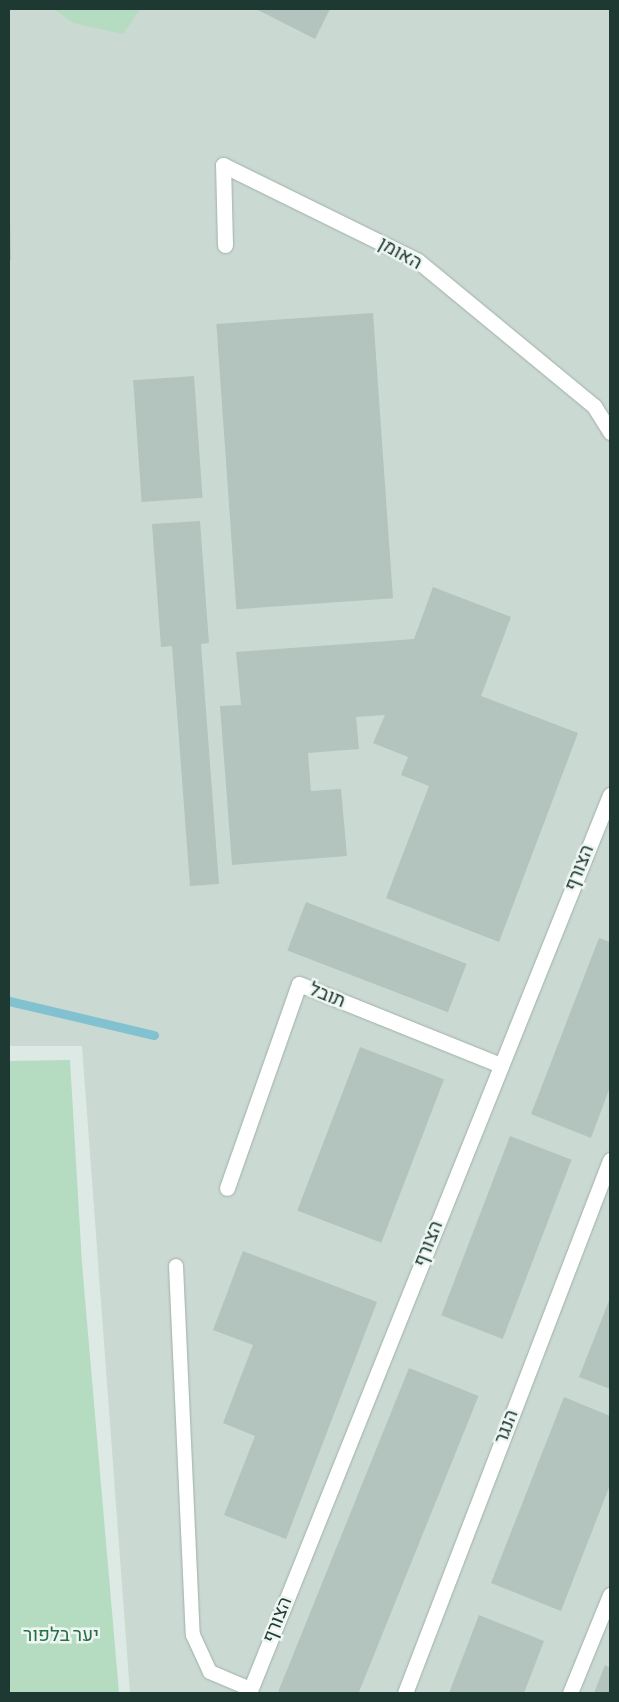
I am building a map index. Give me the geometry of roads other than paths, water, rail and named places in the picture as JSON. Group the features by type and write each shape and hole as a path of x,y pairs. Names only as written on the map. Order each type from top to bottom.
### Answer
{"street":[{"name":"האומן","path":"225,244 223,165 418,260 594,406 610,432"},
{"name":"הצורף","path":"250,1691 610,795"},
{"name":"תובל","path":"227,1188 299,984 500,1065"},
{"name":"הנגר","path":"404,1693 610,1160"},
{"path":"570,1693 610,1595"}],"lane":[{"path":"176,1266 192,1635 210,1672 250,1691"}],"waterway":[{"path":"9,1001 154,1035"}],"park label":[{"name":"יער בלפור","path":"61,1636"}]}
